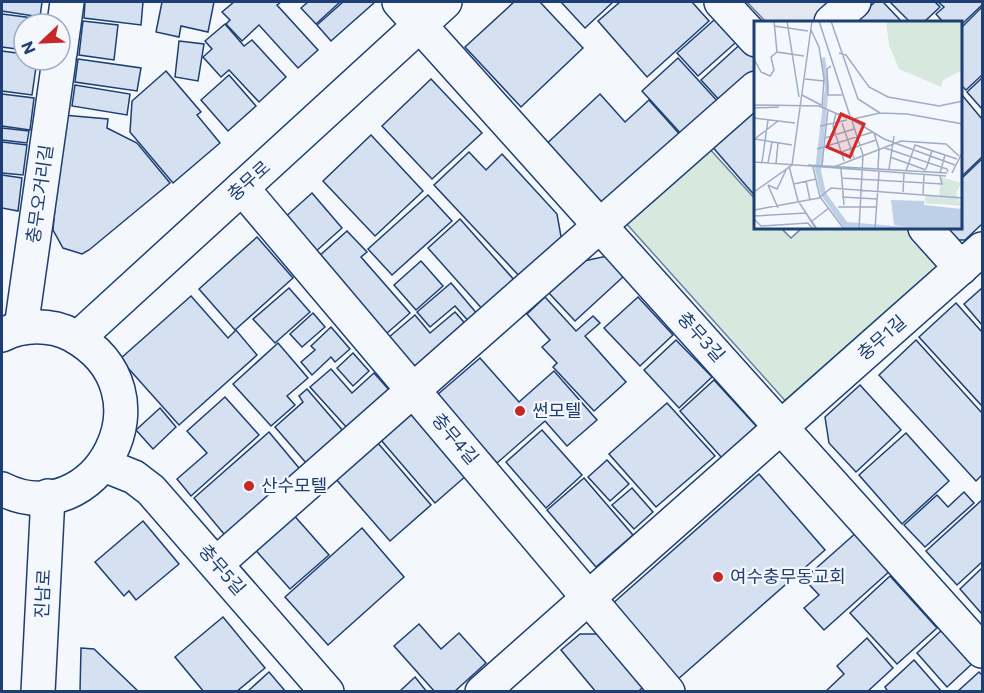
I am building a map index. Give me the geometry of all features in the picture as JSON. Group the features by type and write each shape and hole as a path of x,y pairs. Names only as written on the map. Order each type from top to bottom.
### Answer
{"street":[{"name":"충무로","path":"78,338 242,188 410,13 446,2"},
{"path":"722,2 754,38"},
{"path":"832,21 854,2"},
{"name":"충무3길","path":"410,13 982,651"},
{"name":"충무오거리길","path":"8,328 57,72"},
{"path":"216,564 754,90"},
{"name":"충무4길","path":"242,188 668,692"},
{"path":"929,230 972,259"},
{"name":"충무1길","path":"589,597 972,259"},
{"path":"2,489 26,496 48,496 69,491 88,480 104,465 115,445 121,423 121,400 114,378 103,358 86,342 66,332 44,327 8,328"},
{"name":"충무5길","path":"104,465 134,477 151,490 327,692"},
{"name":"진남로","path":"38,692 48,496"},
{"path":"482,692 589,597"}],"shaded area":[{"path":"747,2 839,2 817,21 765,21"},
{"path":"708,147 754,198 754,230 783,230 791,238 800,230 914,230 945,265 789,405 625,222"}],"building":[{"path":"2,2 42,2 41,12 2,11"},
{"path":"85,2 143,2 141,25 84,18"},
{"path":"162,2 214,2 208,32 181,26 179,37 156,32"},
{"path":"234,2 281,2 277,5 318,50 298,68 259,25 242,41 226,24 230,20 222,12"},
{"path":"308,2 340,2 316,24 301,8"},
{"path":"343,2 375,2 331,41 317,25"},
{"path":"514,2 540,2 583,48 521,107 465,47"},
{"path":"561,2 613,2 585,28"},
{"path":"620,2 692,2 709,21 647,77 598,21"},
{"path":"875,2 883,2 901,21 858,21 856,19"},
{"path":"890,2 935,2 940,7 925,21 909,21"},
{"path":"938,2 982,2 982,5 963,23 963,21 942,21 936,14 944,7"},
{"path":"982,7 982,75 966,90 963,87 963,26"},
{"path":"722,13 743,36 698,76 677,53"},
{"path":"2,14 12,15 12,48 2,47"},
{"path":"83,21 118,25 114,60 79,55"},
{"path":"225,24 244,46 252,40 286,77 259,102 229,70 221,77 203,57 212,49 205,41"},
{"path":"746,39 754,48 754,74 722,103 701,80"},
{"path":"179,41 204,44 198,81 175,77"},
{"path":"2,51 12,52 12,72 35,72 32,95 2,91"},
{"path":"678,58 720,104 684,137 642,91"},
{"path":"78,59 141,68 137,91 75,82"},
{"path":"166,71 201,112 197,115 220,143 173,183 130,132 132,101"},
{"path":"229,75 256,106 228,131 201,100"},
{"path":"982,78 982,109 967,92"},
{"path":"431,79 482,133 432,179 382,126"},
{"path":"75,85 130,94 127,115 72,106"},
{"path":"2,94 34,98 30,130 2,126"},
{"path":"600,94 625,122 649,100 683,138 614,200 591,203 542,148"},
{"path":"963,96 982,119 982,157 963,175"},
{"path":"754,105 754,195 710,144"},
{"path":"63,115 108,119 107,128 137,143 170,183 82,254 63,248 53,230"},
{"path":"2,128 29,131 27,143 2,140"},
{"path":"371,135 423,191 375,236 323,181"},
{"path":"2,142 27,145 23,175 2,173"},
{"path":"469,152 486,170 502,154 557,214 562,242 522,279 434,185"},
{"path":"982,159 982,224 965,240 946,240 937,230 963,230 963,177"},
{"path":"2,175 22,178 18,211 2,208"},
{"path":"312,193 342,228 314,253 283,219"},
{"path":"428,195 452,221 392,275 368,249"},
{"path":"460,219 516,282 484,311 428,248"},
{"path":"347,231 367,252 361,257 410,313 386,334 318,257"},
{"path":"257,237 293,278 235,330 199,289"},
{"path":"607,256 624,276 575,321 549,293 584,261"},
{"path":"421,261 443,286 416,310 394,285"},
{"path":"451,283 479,316 471,324 455,306 430,327 417,312"},
{"path":"289,288 310,312 275,343 253,319"},
{"path":"982,288 982,325 964,304"},
{"path":"191,296 228,338 236,330 257,355 179,425 120,359"},
{"path":"545,297 576,331 593,316 600,323 585,336 626,382 594,411 553,367 557,363 542,347 550,340 527,314"},
{"path":"638,297 673,335 640,366 604,328"},
{"path":"956,303 982,332 982,406 919,337"},
{"path":"455,312 470,329 418,373 388,338 415,315 430,333"},
{"path":"313,313 325,327 302,347 290,334"},
{"path":"331,327 350,349 335,362 331,357 312,375 301,362 315,350 311,346"},
{"path":"676,340 712,377 679,408 644,370"},
{"path":"916,340 982,413 982,475 976,481 879,375"},
{"path":"278,343 308,378 287,396 295,405 271,426 233,384"},
{"path":"353,353 369,371 353,386 337,368"},
{"name":"썬모텔","path":"480,358 519,402 554,371 597,420 567,446 545,421 497,463 437,395"},
{"path":"331,369 352,393 374,373 390,391 348,429 310,387"},
{"path":"714,380 757,427 722,458 680,411"},
{"path":"860,385 901,430 856,472 829,443 825,417"},
{"path":"307,389 344,432 307,464 275,427 303,402 299,396"},
{"path":"225,397 259,435 191,496 177,479 207,453 187,431"},
{"path":"667,403 715,456 656,507 609,454"},
{"path":"160,408 176,427 153,449 136,430"},
{"path":"413,413 467,475 435,503 381,440"},
{"path":"542,430 582,475 546,508 506,462"},
{"name":"산수모텔","path":"269,432 304,474 229,540 194,498"},
{"path":"906,433 949,481 902,524 859,475"},
{"path":"377,442 431,505 390,541 335,478"},
{"path":"607,460 629,484 610,501 588,477"},
{"name":"여수충무동교회","path":"759,474 825,550 677,680 611,605"},
{"path":"584,478 633,535 596,567 547,510"},
{"path":"632,488 653,512 634,529 612,505"},
{"path":"964,492 974,503 925,547 904,525 937,495 948,507"},
{"path":"982,500 982,562 957,585 926,551"},
{"path":"291,512 329,555 290,589 252,546"},
{"path":"143,521 179,564 136,600 129,591 124,596 95,562"},
{"path":"362,528 404,577 328,645 285,597"},
{"path":"857,532 891,570 824,630 804,608 819,595 804,579"},
{"path":"982,568 982,614 960,589"},
{"path":"890,576 937,628 897,664 850,613"},
{"path":"223,617 265,668 236,692 204,692 175,657"},
{"path":"419,624 441,649 459,633 486,663 454,692 435,692 394,646"},
{"path":"944,628 974,662 947,687 917,653"},
{"path":"580,634 600,634 644,686 638,692 596,692 561,650"},
{"path":"867,638 893,668 867,692 825,692 844,674 837,666"},
{"path":"81,648 94,649 139,692 80,692"},
{"path":"914,660 942,692 888,692 885,687"},
{"path":"269,672 286,692 247,692"},
{"path":"979,672 982,675 982,692 957,692"},
{"path":"415,677 427,692 399,692"}],"place":[{"name":"썬모텔","path":"520,411"},
{"name":"산수모텔","path":"249,486"},
{"name":"여수충무동교회","path":"718,577"}]}
